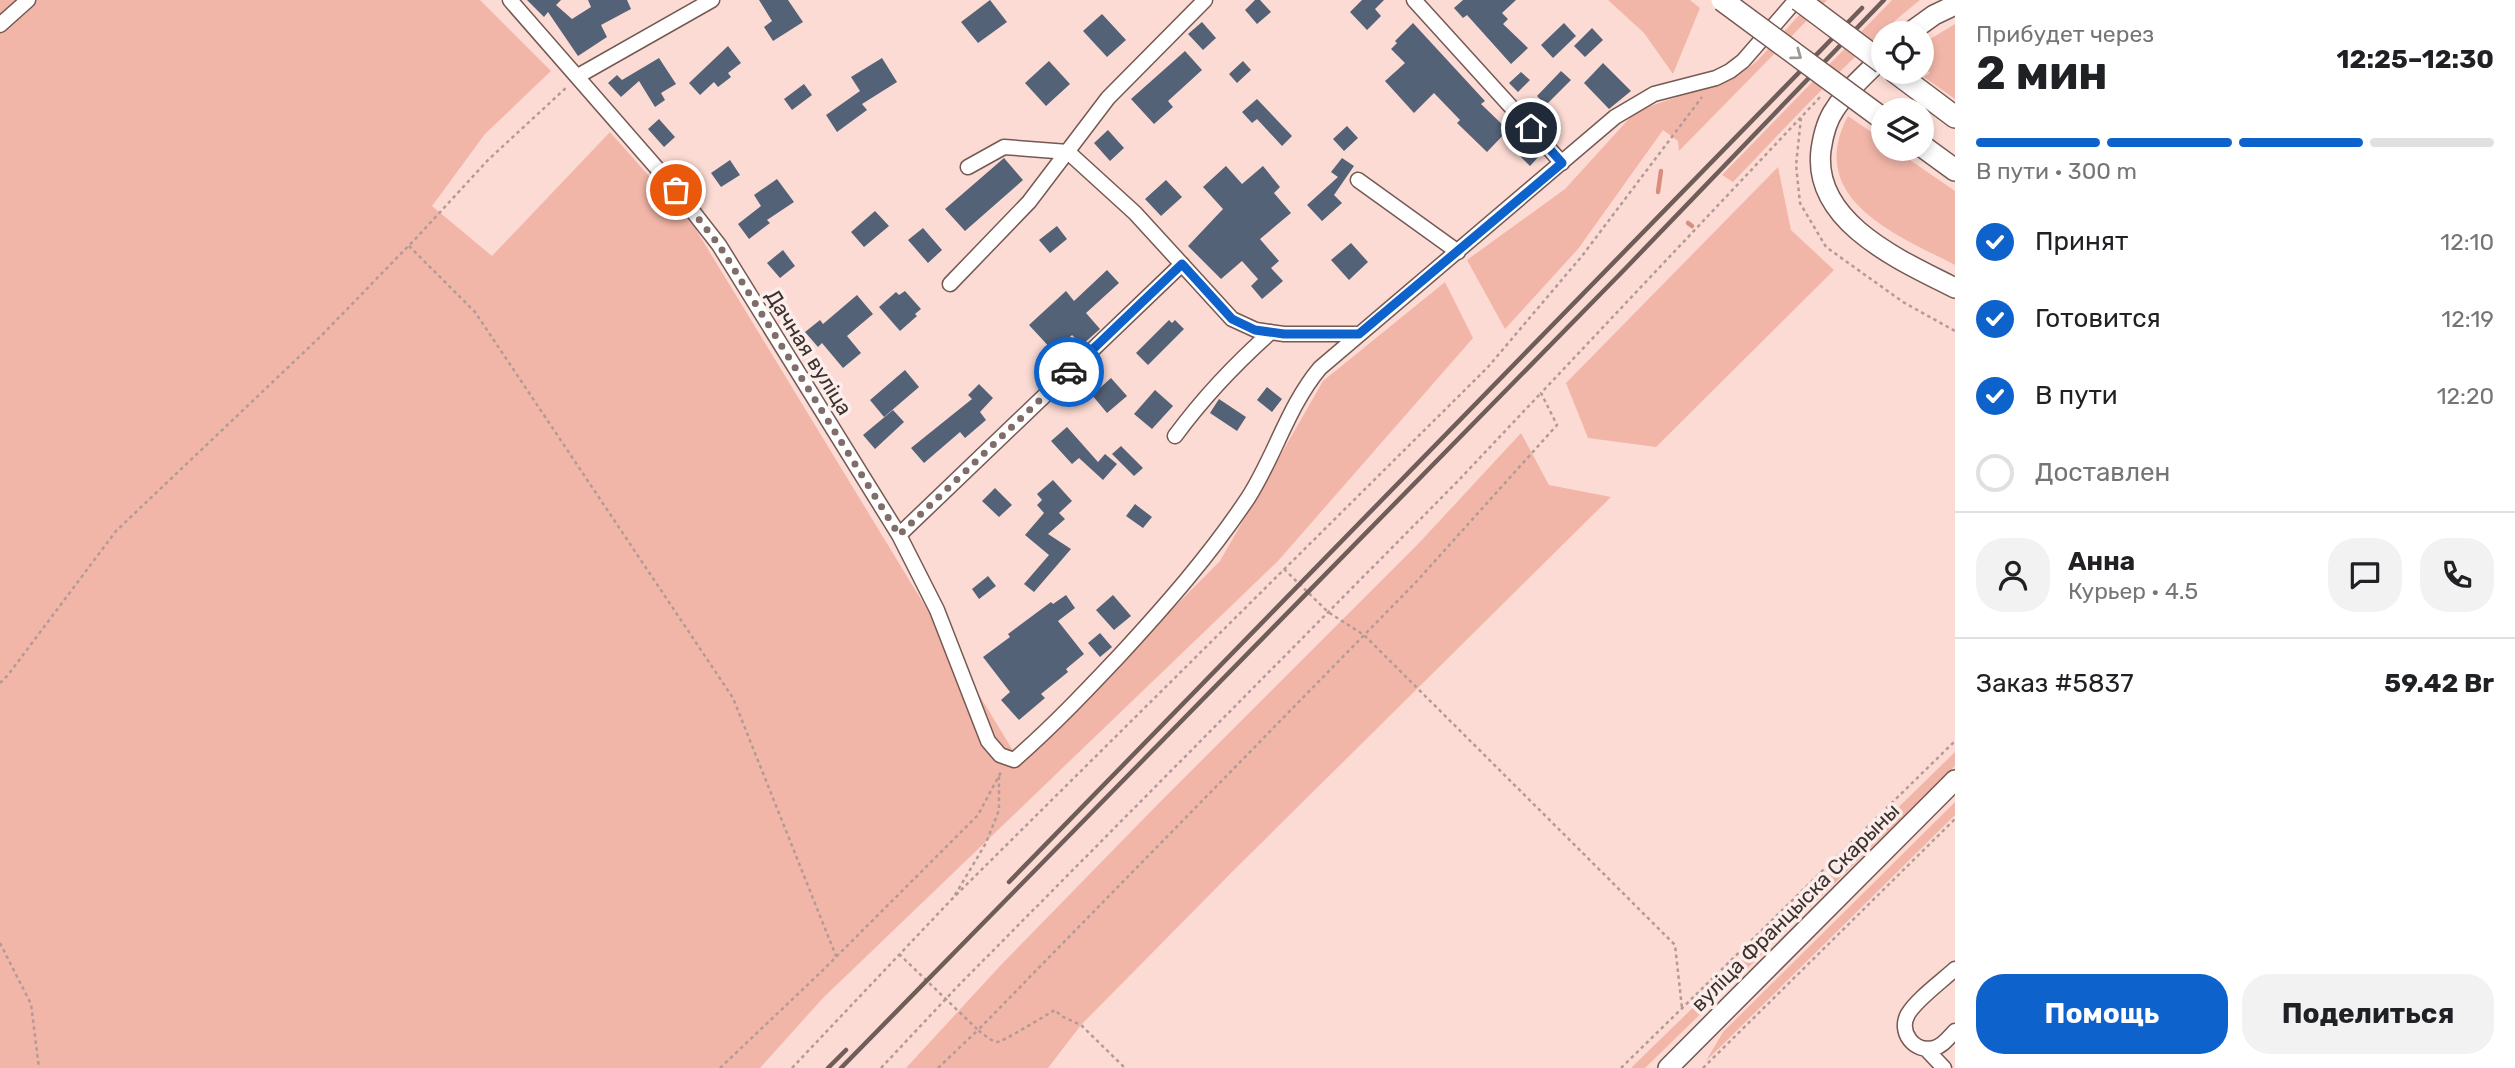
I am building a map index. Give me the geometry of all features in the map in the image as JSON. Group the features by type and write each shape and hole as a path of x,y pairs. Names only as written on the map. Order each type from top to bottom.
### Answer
{"highway":[{"path":"1722,0 1871,110"},
{"path":"1797,0 1871,54"},
{"path":"1910,84 1955,117"},
{"path":"1934,155 1955,170"}],"main road":[{"path":"1926,21 1955,5"},
{"path":"1871,70 1835,109 1823,135 1820,158 1822,175 1833,203 1863,235 1903,261 1955,288"},
{"name":"вуліца Францыска Скарыны","path":"1668,1068 1955,780"}],"street":[{"path":"0,24 27,0"},
{"name":"Дачная вуліца","path":"510,0 703,222 899,535 937,610 988,741 1000,755 1014,760"},
{"path":"578,76 712,0"},
{"path":"1414,0 1562,163"},
{"path":"1014,760 1045,733 1109,667 1200,564 1251,494 1305,386 1320,368 1615,117 1654,94 1716,78 1730,71 1743,61 1797,0"},
{"path":"950,285 1028,202 1108,98 1203,1"},
{"path":"968,167 1004,147 1068,152 1135,213 1232,319 1255,330 1271,332 1359,334"},
{"path":"1358,180 1458,252"},
{"path":"899,535 1182,264"},
{"path":"1175,436 1197,407 1247,353 1271,332"},
{"path":"1944,1068 1926,1049 1919,1047 1908,1037 1905,1030 1908,1016 1955,969"},
{"path":"1926,1049 1941,1045 1955,1031"}],"path":[{"path":"0,683 116,531 313,344 488,160 578,76"},
{"path":"792,1068 951,900 1488,367 1582,256 1716,78"},
{"path":"881,1068 1541,393 1822,95"},
{"path":"409,246 475,312 733,698 836,956"},
{"path":"938,1068 1417,581 1557,425 1541,393"},
{"path":"1284,569 1328,612 1364,635 1675,945 1682,1008"},
{"path":"1621,1068 1955,741"},
{"path":"720,1068 978,815 999,774 1014,760"},
{"path":"951,900 986,843 999,810 999,774"},
{"path":"1703,1068 1955,819"},
{"path":"0,943 31,1004 39,1068"},
{"path":"899,954 978,1030 995,1042 1003,1042 1029,1023 1055,1010 1081,1026 1125,1068"}],"shaded area":[{"path":"0,0 480,0 551,71 485,134 432,206 492,256 610,132 695,228 1020,762 1220,561 1323,381 1445,282 1473,338 1278,561 823,998 760,1068 0,1068"},
{"path":"1608,0 1690,0 1700,8 1673,74 1644,33"},
{"path":"1813,0 1827,0 1679,151 1678,141 1663,130 1578,249 1505,329 1467,260 1565,189 1636,111 1738,76 1757,61"},
{"path":"1892,0 1920,0 1895,21 1872,21"},
{"path":"1871,22 1871,43 1733,182 1722,175"},
{"path":"1955,24 1955,99 1934,84 1934,37"},
{"path":"1848,116 1871,132 1871,161 1911,161 1955,191 1955,265 1884,227 1863,210 1847,192 1838,170 1838,145"},
{"path":"1778,167 1791,230 1834,270 1656,447 1588,438 1566,383"},
{"path":"1521,433 1549,485 1611,497 1081,1025 1048,1068 906,1068 1000,966 1419,543"},
{"path":"1955,752 1955,766 1645,1068 1631,1068"},
{"path":"1955,802 1955,815 1706,1061 1723,1032"}],"building":[{"path":"527,0 561,0 556,5 572,19 591,7 588,0 627,0 631,9 601,25 607,37 578,56 548,12 544,17"},
{"path":"759,0 788,0 803,22 773,41 764,27 772,21"},
{"path":"990,0 1007,22 978,43 961,22"},
{"path":"1255,0 1260,0 1271,12 1257,24 1245,10"},
{"path":"1362,0 1384,0 1375,9 1381,16 1367,30 1350,12"},
{"path":"1463,0 1516,0 1502,13 1508,19 1503,24 1528,48 1511,64 1467,15 1463,18 1454,8"},
{"path":"1102,14 1126,40 1107,57 1083,31"},
{"path":"1202,22 1216,38 1203,50 1188,34"},
{"path":"1413,23 1485,101 1481,104 1508,130 1487,152 1457,123 1460,120 1434,93 1414,113 1385,81 1405,63 1391,49 1397,43 1395,41"},
{"path":"1564,23 1576,36 1553,58 1541,45"},
{"path":"1592,28 1603,40 1585,57 1574,46"},
{"path":"728,46 741,63 728,73 731,77 718,87 714,82 700,95 689,83"},
{"path":"1185,51 1202,70 1168,101 1173,107 1154,124 1131,99"},
{"path":"659,58 676,84 661,93 665,100 655,107 639,81 621,97 608,83 617,75 622,80"},
{"path":"882,58 897,82 862,104 867,110 837,132 826,115 860,91 851,77"},
{"path":"1049,61 1070,84 1046,106 1025,83"},
{"path":"1243,61 1251,70 1237,83 1229,74"},
{"path":"1603,63 1631,91 1609,109 1584,83"},
{"path":"1561,71 1571,80 1546,105 1537,96"},
{"path":"1521,72 1530,80 1518,92 1509,83"},
{"path":"804,84 812,95 792,110 784,99"},
{"path":"1257,99 1292,136 1282,146 1257,119 1252,123 1242,112"},
{"path":"659,119 675,137 664,147 648,129"},
{"path":"1347,126 1358,138 1344,151 1333,139"},
{"path":"1108,130 1124,148 1110,161 1094,143"},
{"path":"1520,134 1541,154 1530,166 1509,145"},
{"path":"1004,158 1023,180 965,231 945,209"},
{"path":"1342,158 1354,166 1334,195 1342,203 1322,221 1307,205 1338,177 1331,172"},
{"path":"730,160 740,175 721,187 711,173"},
{"path":"1226,166 1242,184 1263,166 1280,187 1274,193 1291,213 1260,239 1279,261 1271,268 1283,281 1262,299 1251,286 1258,279 1242,261 1221,279 1188,246 1223,209 1203,187"},
{"path":"777,179 794,202 767,220 770,223 749,239 738,224 761,206 754,195"},
{"path":"1166,180 1182,197 1161,216 1145,199"},
{"path":"875,211 889,226 864,247 851,232"},
{"path":"1057,226 1067,239 1050,253 1039,240"},
{"path":"923,228 942,250 928,263 908,240"},
{"path":"1351,243 1368,262 1349,280 1331,260"},
{"path":"783,250 795,266 780,278 767,263"},
{"path":"1107,270 1119,283 1086,313 1100,329 1082,345 1072,335 1054,352 1029,325 1066,291 1074,301"},
{"path":"905,291 921,309 900,331 879,307 896,292 899,295"},
{"path":"857,295 873,314 847,336 861,353 843,368 822,343 818,347 805,332 820,320 823,324"},
{"path":"1169,320 1172,323 1175,320 1184,329 1148,365 1136,353"},
{"path":"905,370 919,387 884,417 870,400"},
{"path":"1111,378 1127,396 1107,413 1092,395"},
{"path":"979,384 993,398 980,412 986,420 965,438 960,432 924,463 911,448 972,399 968,395"},
{"path":"1267,387 1282,399 1272,412 1257,400"},
{"path":"1155,390 1173,406 1152,429 1134,414"},
{"path":"1219,399 1246,417 1237,431 1210,413"},
{"path":"893,410 904,422 875,449 863,435"},
{"path":"1067,427 1098,462 1105,454 1117,464 1103,480 1079,458 1072,464 1051,441"},
{"path":"1121,446 1143,468 1134,476 1112,454"},
{"path":"1053,480 1072,501 1059,513 1065,519 1048,534 1071,549 1034,592 1024,584 1049,555 1025,535 1044,513 1037,505 1042,500 1037,494"},
{"path":"995,488 1012,505 999,517 982,501"},
{"path":"1135,504 1152,517 1143,528 1126,516"},
{"path":"988,576 996,586 979,599 972,589"},
{"path":"1066,595 1075,608 1058,621 1084,654 1066,669 1068,672 1041,694 1045,698 1019,720 1001,700 1010,692 983,657 1010,637 1008,634 1051,602 1053,604"},
{"path":"1113,595 1131,616 1114,630 1096,610"},
{"path":"1100,633 1112,647 1100,657 1088,643"}],"waterway":[{"path":"1658,192 1661,171"},
{"path":"1688,223 1692,226"}],"railway":[{"path":"841,1068 1624,270 1884,0"},
{"path":"1009,882 1862,8"},
{"path":"828,1068 846,1050"}],"way so far":[{"path":"676,190 719,245 899,535 1069,372"}],"route":[{"path":"1069,372 1182,264 1232,319 1255,330 1284,334 1359,334 1562,163 1531,128"}]}
